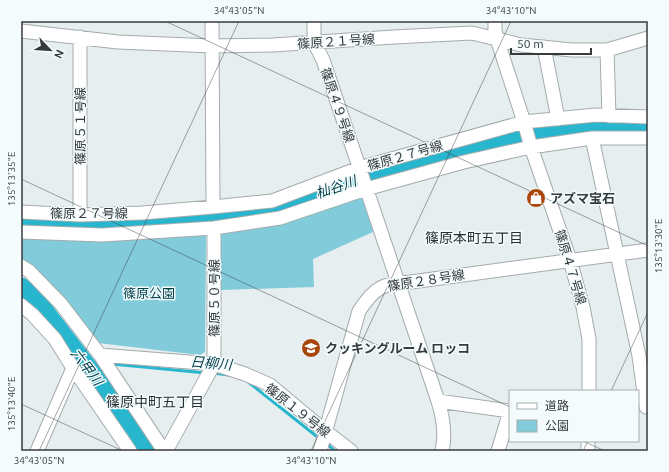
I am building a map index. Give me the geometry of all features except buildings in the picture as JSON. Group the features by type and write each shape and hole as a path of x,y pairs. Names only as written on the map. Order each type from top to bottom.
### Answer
{"street":[{"path":"212,21 213,207"},
{"path":"314,21 314,42"},
{"path":"495,21 495,30 524,122"},
{"name":"篠原２１号線","path":"21,31 118,42 212,46 273,45 472,33 521,45 572,50 607,50 648,38"},
{"name":"篠原５１号線","path":"80,37 80,215"},
{"name":"篠原４９号線","path":"314,42 323,60 366,189"},
{"path":"544,47 558,119"},
{"path":"607,50 608,116"},
{"name":"篠原２７号線","path":"21,212 80,215 142,213 272,201 359,168 524,122 596,116 648,117"},
{"name":"篠原４７号線","path":"524,122 531,147 570,260 583,307 589,339 589,390"},
{"path":"592,138 639,356 644,407"},
{"name":"篠原２７号線","path":"21,232 102,235 214,228 280,218 366,189 464,162 531,147 592,138 648,138"},
{"path":"366,189 443,417 444,442 442,451"},
{"name":"篠原５０号線","path":"165,451 213,365 214,228"},
{"name":"篠原２８号線","path":"320,450 359,311 366,299 384,285 648,250"},
{"path":"21,266 29,271 61,304 101,356 165,451"},
{"path":"21,304 55,339 130,451"},
{"name":"篠原１９号線","path":"101,356 213,365 245,374 270,385 325,432 351,451"},
{"path":"37,451 73,368"},
{"path":"438,401 509,411"},
{"path":"498,451 509,414"}],"green space":[{"path":"358,196 363,198 373,232 313,259 314,287 221,290 220,234 224,231"},
{"name":"篠原公園","path":"201,234 206,236 205,352 200,355 98,343 93,339 64,297 40,273 21,259 21,237"}],"waterway":[{"name":"杣谷川","path":"21,223 62,224 209,219 265,211 374,173 462,149 541,132 606,126 648,127"},
{"name":"六甲川","path":"21,287 36,300 136,430 148,451"},
{"name":"日柳川","path":"83,362 102,364"},
{"name":"日柳川","path":"112,364 206,373"},
{"name":"日柳川","path":"213,373 229,375"},
{"name":"日柳川","path":"247,381 320,439"},
{"name":"日柳川","path":"326,443 335,451"}],"place":[{"name":"アズマ宝石","path":"536,198"},
{"name":"クッキングルーム ロッコ","path":"311,348"}],"district":[{"name":"篠原本町五丁目","path":"474,238"},
{"name":"篠原中町五丁目","path":"155,402"}]}
